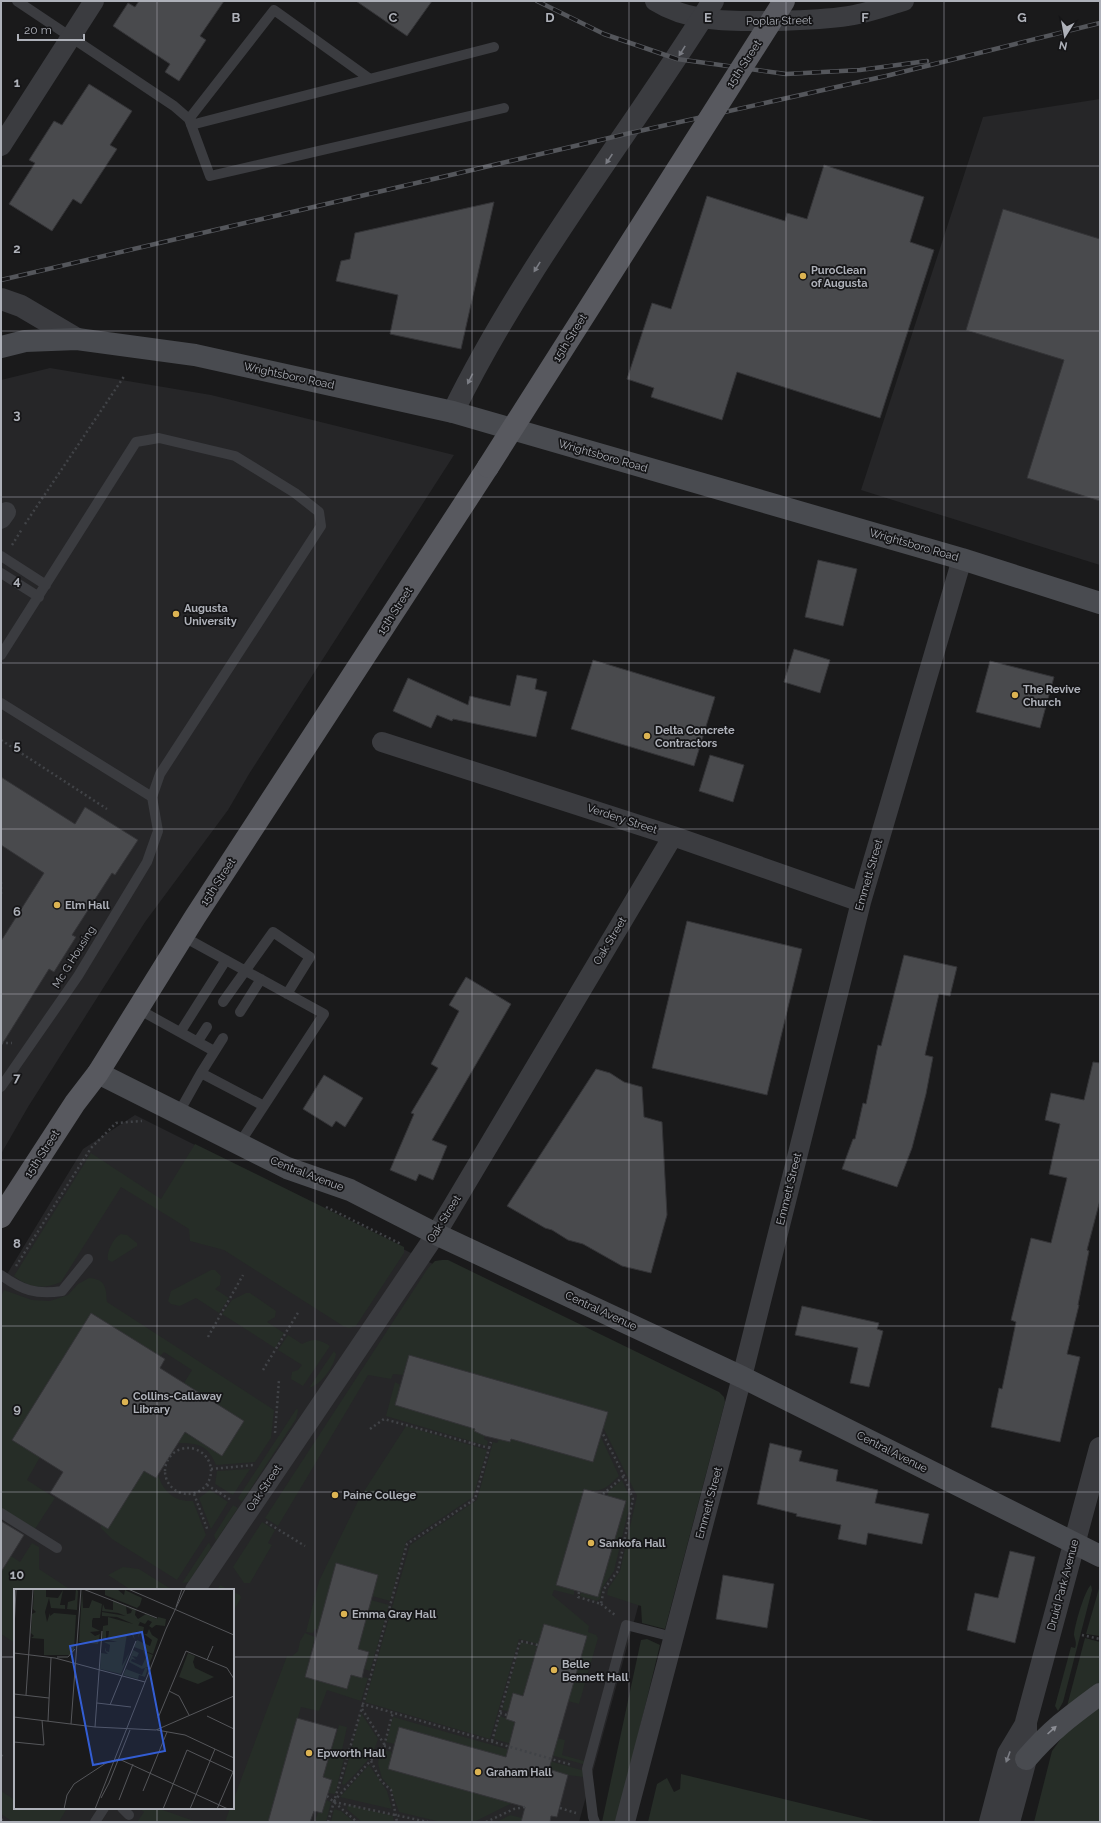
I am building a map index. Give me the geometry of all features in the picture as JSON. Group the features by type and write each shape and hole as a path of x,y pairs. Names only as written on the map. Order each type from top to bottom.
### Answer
{"main road":[{"name":"15th Street","path":"1,1217 75,1103 98,1073 184,937 488,467 784,1"},
{"name":"Wrightsboro Road","path":"88,340 195,355 453,412 962,559 1100,603"},
{"path":"1,347 25,341 88,340"},
{"name":"Central Avenue","path":"98,1073 287,1168 350,1190 436,1234 742,1377 1100,1556"},
{"path":"1026,1759 1046,1736 1059,1724 1100,1694"}],"street":[{"path":"1,146 94,1"},
{"name":"Poplar Street","path":"655,1 670,10 708,10 729,21 822,20 855,15 904,1"},
{"path":"453,412 477,364 558,233 677,59 708,10"},
{"name":"Wrightsboro Road","path":"1,299 21,306 88,340"},
{"name":"Emmett Street","path":"625,1822 742,1377 861,902 962,559"},
{"name":"Verdery Street","path":"382,742 673,836 861,902"},
{"name":"Oak Street","path":"196,1589 436,1234 673,836"},
{"name":"Druid Park Avenue","path":"990,1822 1008,1754 1026,1722 1100,1448"},
{"name":"Druid Park Avenue","path":"1009,1822 1026,1759 1026,1722"}],"lane":[{"path":"17,1 174,106 190,122 210,176 504,108"},
{"path":"190,122 274,10 370,79"},
{"path":"190,122 494,48"},
{"path":"1,655 136,442 159,438 236,456 320,512 322,526 160,774 152,797 1,703"},
{"path":"2,556 46,585"},
{"path":"1,573 39,597"},
{"name":"Mc G Housing","path":"1,1087 78,976 147,862 158,832 152,797"},
{"path":"223,1002 273,932 310,958 287,994"},
{"path":"184,937 324,1014 239,1144"},
{"path":"181,1031 226,960"},
{"path":"240,1012 260,979"},
{"path":"138,1009 181,1031 214,1051"},
{"path":"198,1041 207,1027"},
{"path":"178,1114 223,1038"},
{"path":"202,1073 264,1106"},
{"path":"4,1278 19,1288 44,1294 62,1291 88,1259"},
{"path":"1,1514 57,1548"},
{"path":"595,1822 587,1769 626,1625 673,1638"},
{"path":"95,1822 103,1809"}],"path":[{"path":"2,556 125,375"},
{"path":"1,740 106,808"},
{"path":"1,882 1,896"},
{"path":"4,1278 91,1148 116,1123 145,1120"},
{"path":"323,1205 401,1244"},
{"path":"208,1337 243,1275"},
{"path":"263,1370 299,1311"},
{"path":"275,1437 279,1380"},
{"path":"370,1428 384,1419 489,1448"},
{"path":"579,1592 578,1597 601,1604 604,1589 618,1571 633,1499 624,1476 602,1432"},
{"path":"328,1822 362,1709 407,1544 475,1499 491,1442"},
{"path":"180,1449 195,1449 207,1458 211,1469 210,1479 207,1485 194,1494 178,1492 167,1481 165,1474 169,1458 180,1449"},
{"path":"211,1469 256,1465"},
{"path":"602,1494 624,1476"},
{"path":"194,1494 210,1536"},
{"path":"1082,1636 1100,1639"},
{"path":"492,1741 520,1641 538,1645"},
{"path":"363,1704 587,1769"},
{"path":"362,1709 384,1745 393,1749"},
{"path":"334,1802 384,1745 393,1712"},
{"path":"500,1713 507,1715"},
{"path":"371,1761 381,1781 391,1790 397,1822"},
{"path":"327,1796 357,1822"},
{"path":"334,1802 428,1822"},
{"path":"486,1822 514,1809 525,1807"},
{"path":"560,1808 583,1815"},
{"path":"1,1819 5,1822"}],"shaded area":[{"path":"1100,99 1100,565 861,490 983,117"},
{"name":"Augusta University","path":"50,368 211,395 454,455 249,774 228,810 145,922 28,1107 1,1154 1,380"},
{"name":"Paine College","path":"135,1115 437,1266 695,1399 579,1822 1,1822 1,1284 83,1149"},
{"path":"195,1144 404,1247 404,1253 356,1326 349,1328 343,1326 224,1250 190,1241 189,1229 121,1187 61,1282 42,1287 25,1283 14,1276 91,1153 161,1199"},
{"path":"121,1234 127,1235 137,1243 137,1246 112,1262 108,1260 109,1249 113,1241"},
{"path":"448,1260 719,1392 724,1397 725,1402 665,1629 642,1623 641,1606 607,1595 608,1589 620,1571 637,1496 603,1427 607,1412 409,1355 403,1375 393,1374 391,1379 368,1375 278,1526 265,1518 428,1268 435,1261"},
{"path":"211,1270 215,1270 221,1276 220,1285 215,1289 229,1298 219,1313 196,1298 180,1306 171,1304 168,1301 171,1291"},
{"path":"89,1278 102,1282 106,1292 107,1302 274,1410 271,1438 255,1462 216,1465 210,1453 202,1446 178,1443 174,1426 222,1455 244,1421 184,1383 192,1370 164,1352 160,1356 91,1313 12,1440 40,1457 27,1480 55,1498 35,1529 1,1508 1,1296 4,1290 32,1300 50,1301 68,1295 78,1284"},
{"path":"246,1293 250,1293 276,1311 275,1317 267,1322 284,1333 275,1348 222,1314 232,1300"},
{"path":"288,1335 302,1344 316,1340 330,1346 303,1386 291,1379 292,1372 298,1370 302,1365 278,1350"},
{"path":"334,1351 336,1354 335,1359 330,1370 318,1383 309,1388"},
{"path":"395,1382 400,1385 395,1405 475,1429 475,1431 485,1435 484,1439 488,1441 487,1446 386,1416"},
{"path":"297,1408 298,1411 296,1419 242,1502 238,1498"},
{"path":"406,1426 487,1450 473,1497 406,1542 390,1601 372,1596 378,1575 336,1563 318,1629 315,1629 313,1633 306,1632 319,1581 359,1499"},
{"path":"601,1437 619,1476 600,1490 595,1491 584,1489 556,1585 574,1590 574,1595 554,1590 552,1595 589,1626 588,1632 596,1635 598,1638 579,1704 568,1701 544,1624 538,1644 519,1639 490,1739 365,1702 410,1545 477,1500 493,1442 497,1443 499,1439 511,1439 593,1462"},
{"path":"250,1469 233,1495 215,1484 217,1471"},
{"path":"144,1471 156,1478 158,1475 163,1486 175,1498 193,1501 206,1535 177,1580 112,1539 101,1528 101,1524"},
{"path":"622,1480 631,1500 614,1571 602,1588 600,1599 597,1601 580,1596 581,1592 598,1597 607,1496 609,1491"},
{"path":"210,1490 228,1502 211,1529 199,1498"},
{"path":"233,1505 238,1508 216,1541 214,1535"},
{"path":"262,1522 275,1530 268,1543 272,1545 250,1583 244,1583 233,1567"},
{"path":"209,1542 211,1548 189,1582 182,1583"},
{"path":"32,1543 39,1547 39,1569 69,1589 14,1589 14,1642 1,1634 1,1563 6,1565 11,1556 20,1562"},
{"path":"123,1567 139,1569 171,1589 129,1589 108,1575"},
{"path":"220,1585 228,1589 218,1589"},
{"path":"1091,1585 1092,1590 1063,1702 1058,1711 1055,1706 1071,1647 1075,1648 1076,1646 1074,1631 1083,1600"},
{"path":"1100,1585 1100,1636 1086,1634"},
{"path":"234,1592 240,1595 241,1598 234,1610"},
{"path":"371,1600 389,1605 370,1671 364,1669 369,1652 358,1649"},
{"path":"305,1633 315,1637 305,1677 347,1689 351,1675 368,1678 361,1701 327,1690 319,1711 301,1707 268,1822 225,1822 230,1809 234,1809 234,1798 287,1656 292,1656 298,1651 300,1641"},
{"path":"1085,1638 1100,1642 1100,1685 1066,1710"},
{"path":"647,1639 660,1645 617,1822 602,1822 641,1640"},
{"path":"521,1642 537,1646 523,1696 513,1694 508,1711 502,1710"},
{"path":"1096,1707 1100,1710 1100,1822 1034,1822 1052,1751 1063,1736"},
{"path":"361,1713 378,1739 369,1758 344,1785 342,1784"},
{"path":"500,1716 515,1722 511,1737 557,1738 565,1740 562,1755 584,1761 586,1765 494,1739"},
{"path":"393,1717 585,1771 583,1777 568,1775 399,1727 395,1744 386,1742"},
{"path":"339,1725 347,1727 342,1750 346,1751 335,1794 328,1793 323,1777"},
{"path":"383,1750 392,1752 388,1769 512,1803 474,1822 441,1822 399,1812 391,1789 382,1778 378,1764 379,1755"},
{"path":"369,1765 387,1791 392,1809 340,1797"},
{"path":"681,1774 878,1822 648,1822 657,1784 667,1778 674,1792 680,1789"},
{"path":"1,1791 14,1799 14,1809 66,1809 59,1822 13,1822 1,1814"},
{"path":"326,1800 331,1802 326,1822 315,1822 318,1812 322,1813"},
{"path":"348,1805 393,1816 394,1822 362,1822 347,1809"},
{"path":"140,1809 160,1809 197,1822 137,1822 144,1812"},
{"path":"334,1809 341,1811 354,1822 331,1822"},
{"path":"510,1815 522,1818 521,1822 497,1822"}],"building":[{"path":"139,1 224,1 200,36 206,40 179,81 165,72 170,64 113,26 128,3 135,7"},
{"path":"356,1 432,1 407,36"},
{"path":"89,84 132,111 110,145 117,149 81,204 73,199 52,231 9,204 35,163 29,160 54,121 62,125"},
{"name":"PuroClean of Augusta","path":"824,165 924,197 910,242 934,250 880,418 737,372 722,420 651,397 654,388 627,379 652,303 671,309 707,196 785,221 787,213 807,219"},
{"path":"494,202 461,349 390,334 398,295 336,281 341,261 350,259 355,233"},
{"path":"1003,209 1100,239 1100,501 1027,478 1064,360 966,330"},
{"path":"818,560 857,569 843,626 805,617"},
{"path":"794,649 830,660 820,693 784,682"},
{"path":"593,660 715,697 694,766 571,729"},
{"name":"The Revive Church","path":"990,661 1054,677 1040,728 976,712"},
{"path":"517,675 537,679 535,689 547,692 536,737 453,719 452,721 437,715 431,728 393,711 408,678 468,705 470,696 510,706"},
{"path":"710,755 744,765 733,802 699,791"},
{"name":"Elm Hall","path":"1,777 75,824 85,807 138,840 115,875 112,873 72,935 76,937 54,972 49,969 1,1046 1,941 44,873 1,845"},
{"path":"687,921 802,949 767,1095 652,1068"},
{"path":"904,955 957,967 950,996 939,994 925,1055 933,1057 926,1094 912,1148 897,1187 842,1169 853,1139 855,1139 863,1103 866,1104 878,1045 881,1046"},
{"path":"466,977 511,1004 432,1140 447,1146 433,1180 419,1174 416,1181 390,1170 414,1114 411,1113 438,1068 431,1064 459,1011 449,1005"},
{"path":"1093,1062 1100,1063 1100,1200 1087,1250 1089,1251 1079,1305 1067,1354 1080,1357 1060,1442 991,1427 999,1388 1002,1389 1016,1322 1011,1320 1031,1238 1051,1243 1067,1178 1049,1174 1060,1124 1045,1120 1051,1093 1084,1100"},
{"path":"596,1069 610,1073 624,1082 642,1087 644,1117 662,1122 667,1215 651,1273 622,1266 583,1244 568,1240 552,1230 545,1228 507,1206"},
{"path":"324,1075 363,1098 345,1127 336,1121 332,1127 303,1109"},
{"path":"802,1306 879,1323 877,1329 883,1331 869,1387 850,1383 858,1348 795,1335"},
{"name":"Collins-Callaway Library","path":"91,1313 165,1359 160,1368 244,1421 222,1456 185,1432 156,1478 144,1471 108,1529 50,1493 63,1472 12,1440"},
{"path":"409,1355 608,1412 593,1462 511,1439 510,1442 485,1436 474,1431 475,1429 395,1405"},
{"path":"770,1443 802,1451 799,1461 838,1470 836,1481 878,1490 875,1503 929,1514 922,1544 868,1533 866,1545 838,1539 841,1525 796,1516 797,1514 757,1504"},
{"name":"Sankofa Hall","path":"584,1489 626,1501 598,1597 556,1585"},
{"path":"1,1521 24,1535 1,1572"},
{"path":"1010,1551 1035,1557 1015,1643 967,1630 975,1593 998,1598"},
{"name":"Emma Gray Hall","path":"336,1563 378,1575 358,1649 369,1652 362,1678 351,1675 347,1689 305,1677"},
{"path":"723,1575 774,1584 767,1628 716,1619"},
{"path":"544,1624 587,1636 549,1769 568,1775 557,1817 551,1816 550,1822 521,1822 525,1807 388,1769 399,1727 506,1757 515,1722 506,1719 513,1693 523,1696"},
{"name":"Epworth Hall","path":"297,1718 337,1729 323,1777 332,1780 322,1813 314,1811 310,1822 268,1822"}],"railway":[{"path":"537,1 604,34 677,59 786,74 860,70 927,61"},
{"path":"1,280 626,134 886,76 1100,23"}],"place":[{"name":"PuroClean of Augusta","path":"803,276"},
{"name":"Augusta University","path":"176,614"},
{"name":"The Revive Church","path":"1015,695"},
{"name":"Delta Concrete Contractors","path":"647,736"},
{"name":"Elm Hall","path":"57,905"},
{"name":"Collins-Callaway Library","path":"125,1402"},
{"name":"Paine College","path":"335,1495"},
{"name":"Sankofa Hall","path":"591,1543"},
{"name":"Emma Gray Hall","path":"344,1614"},
{"name":"Belle Bennett Hall","path":"554,1670"},
{"name":"Epworth Hall","path":"309,1753"},
{"name":"Graham Hall","path":"478,1772"}]}
